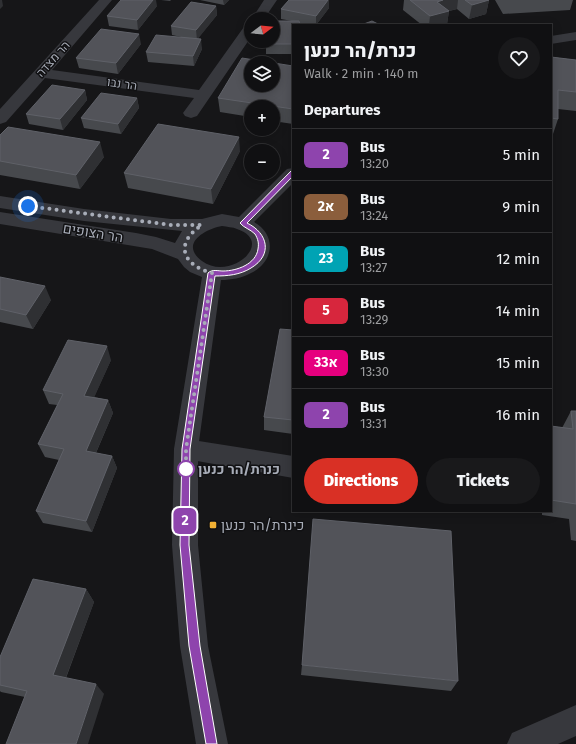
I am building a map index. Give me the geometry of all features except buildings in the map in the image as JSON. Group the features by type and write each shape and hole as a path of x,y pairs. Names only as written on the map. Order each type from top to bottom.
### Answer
{"street":[{"name":"הר מצדה","path":"0,119 106,0"},
{"path":"262,12 271,0"},
{"path":"552,40 576,36"},
{"path":"191,113 244,37"},
{"name":"הר נבו","path":"41,73 203,95"},
{"path":"243,223 292,174"},
{"name":"הר הצופים","path":"0,202 171,225 202,225"},
{"name":"הר הצופים","path":"0,218 142,240 185,254"},
{"path":"222,220 243,223 252,228 259,235 262,243 261,251 257,260 249,266 225,274 212,273 204,271 192,264 185,254 184,246 187,238 193,231 202,225 222,220"},
{"path":"212,273 186,449 185,545 194,646 212,744"},
{"path":"186,449 292,467"},
{"path":"524,744 576,720"}],"bus line":[{"name":"2","path":"212,744 194,646 185,545 186,449 212,273 225,274 237,271 249,266 257,260 261,251 262,243 259,235 252,228 243,223 292,174"}],"place":[{"name":"כנרת/הר כנען","path":"186,469"},
{"name":"כינרת/הר כנען","path":"213,525"}],"route":[{"path":"28,206 171,225 202,225 193,231 187,238 184,246 185,254 192,264 197,268 212,273 186,449 186,469"}]}
